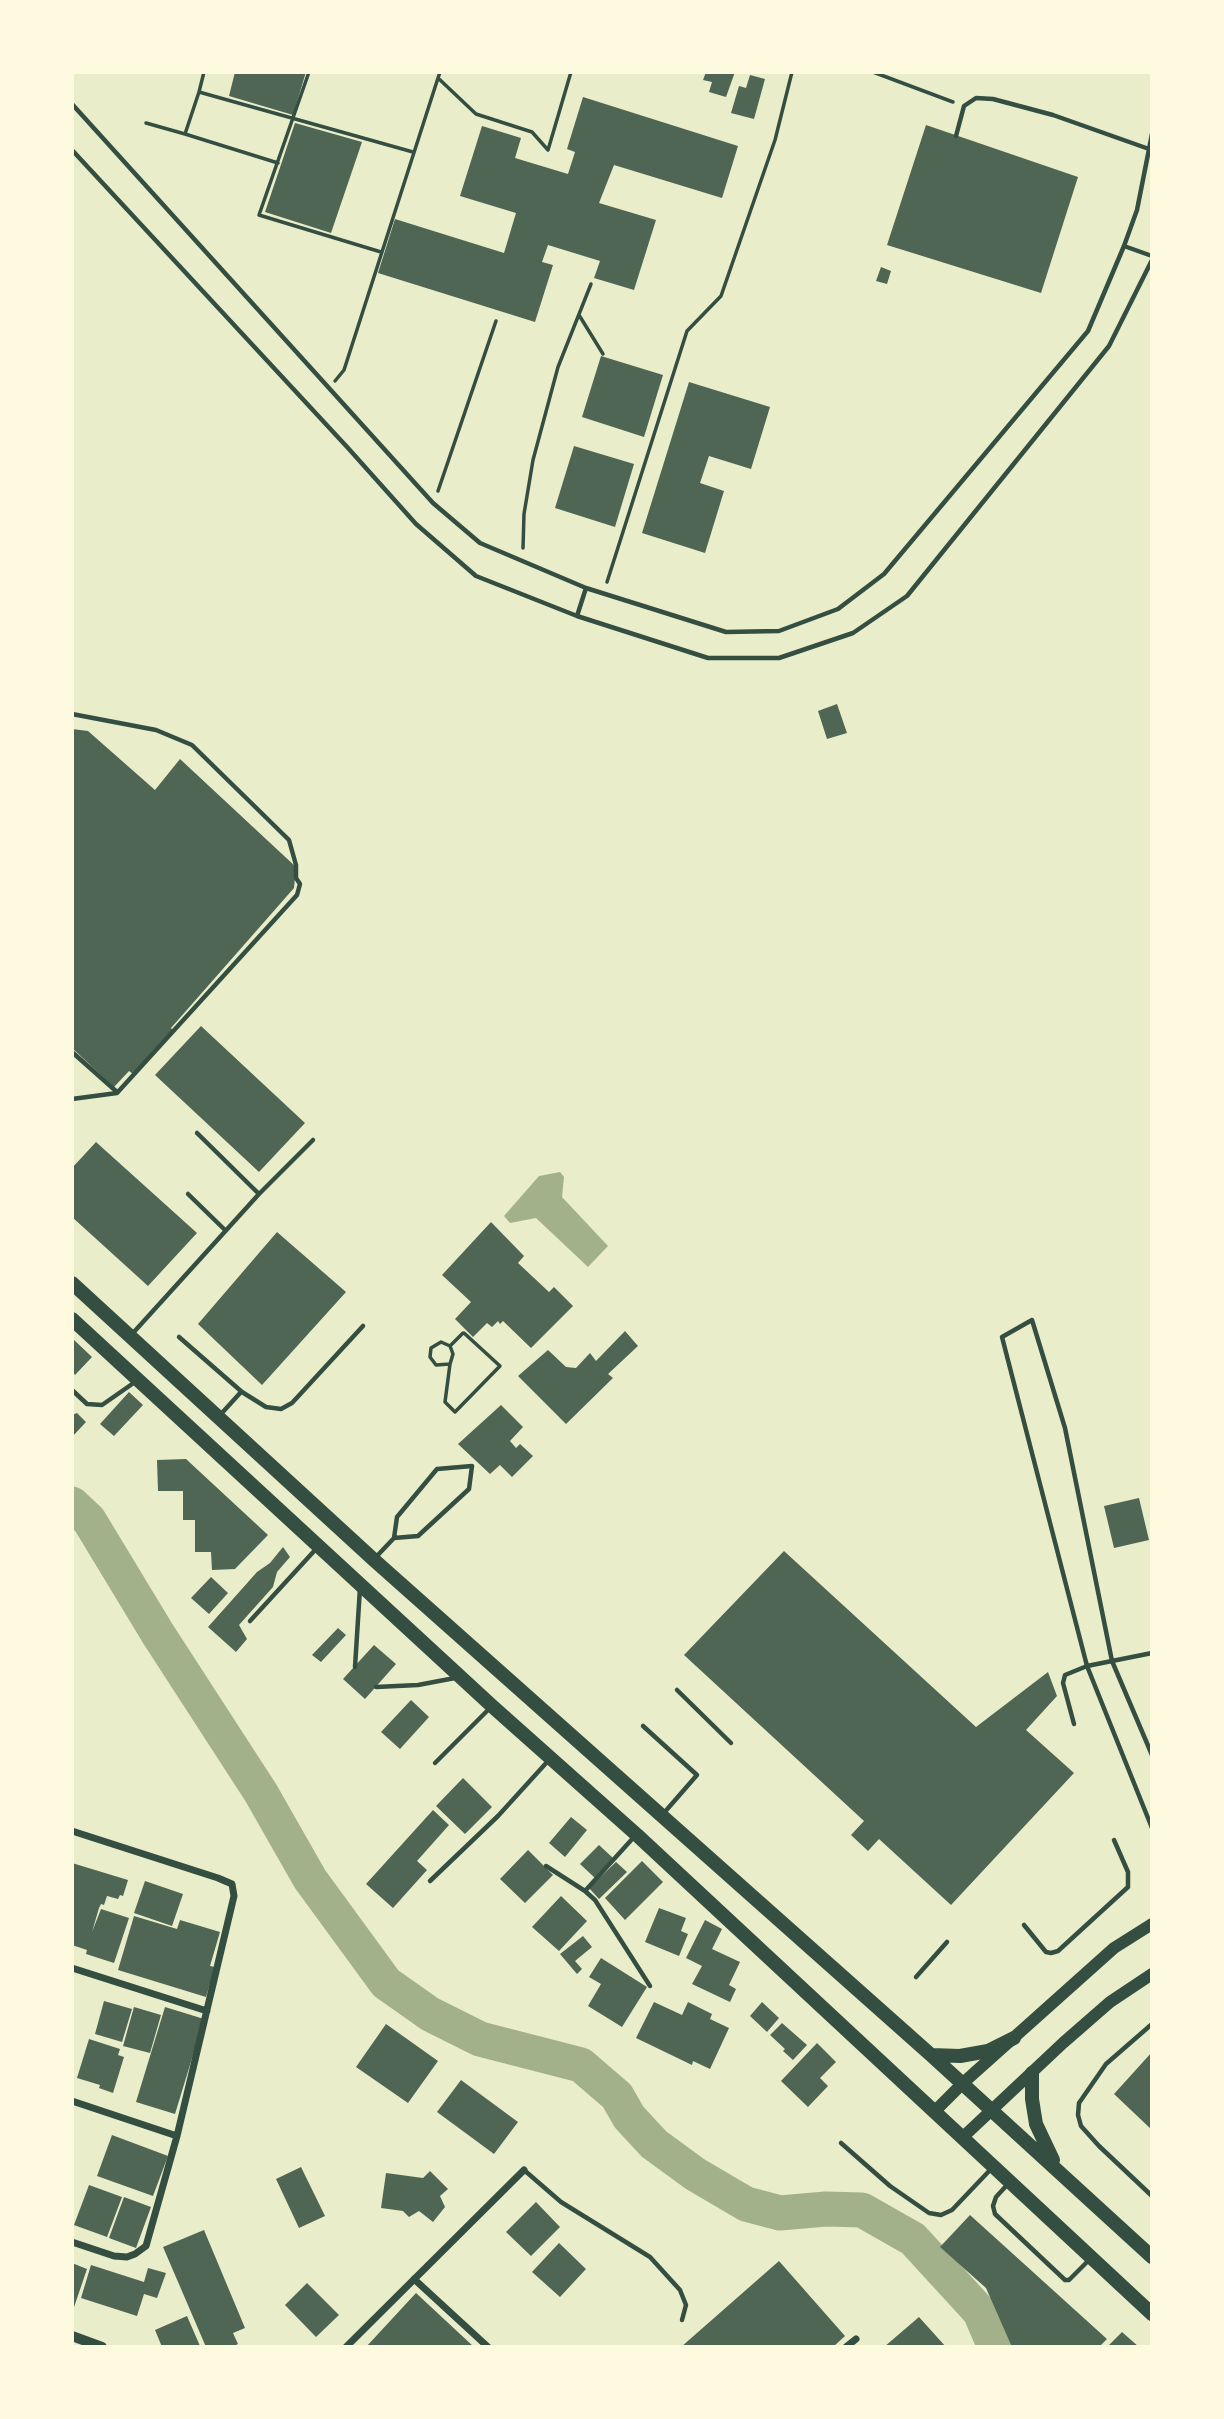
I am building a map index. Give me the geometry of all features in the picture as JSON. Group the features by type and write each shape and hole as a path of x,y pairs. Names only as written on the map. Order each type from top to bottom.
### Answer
{"highway":[{"path":"72,1283 374,1559 963,2083 1152,2257"},
{"path":"73,1324 637,1835 1152,2314"},
{"path":"931,2055 960,2056 988,2051 1014,2038"},
{"path":"1032,2073 1036,2124 1045,2148 1059,2170"}],"main road":[{"path":"935,2111 1114,1948 1152,1924"},
{"path":"963,2137 1110,2002 1152,1974"}],"street":[{"path":"72,1831 232,1884 234,1896 177,2136 146,2246 127,2257 114,2256 72,2242"},
{"path":"72,1968 206,2011"},
{"path":"72,2101 177,2136"},
{"path":"346,2347 524,2170"},
{"path":"414,2279 488,2347"},
{"path":"72,2336 102,2347"},
{"path":"846,2347 856,2339"}],"lane":[{"path":"956,136 964,106 976,98 993,99 1053,115 1149,149"},
{"path":"72,104 433,503 480,542 586,588 726,632 779,631 838,609 884,575 1088,331 1137,210 1152,134"},
{"path":"72,150 416,524 476,576 577,616 708,658 779,658 853,634 907,596 1109,346 1152,258 1124,246"},
{"path":"577,616 586,588"},
{"path":"72,714 156,730 192,745 289,840 296,865 296,878 300,884 297,895 117,1093 72,1099"},
{"path":"72,1052 117,1093"},
{"path":"197,1133 259,1194"},
{"path":"130,1337 225,1230 313,1140"},
{"path":"188,1194 225,1230"},
{"path":"1152,1755 1112,1661 1065,1428 1032,1320 1002,1337 1087,1667 1152,1828"},
{"path":"179,1337 242,1392 266,1407 281,1409 292,1403 363,1325"},
{"path":"72,1390 87,1404 102,1405 137,1380"},
{"path":"218,1417 242,1392"},
{"path":"374,1559 394,1538 397,1517 437,1469 472,1466 468,1489 418,1536 394,1538"},
{"path":"250,1620 319,1546"},
{"path":"355,1667 360,1584"},
{"path":"1074,1724 1063,1683 1065,1675 1087,1667 1152,1653"},
{"path":"376,1687 418,1685 461,1677"},
{"path":"677,1690 731,1744"},
{"path":"435,1763 492,1706"},
{"path":"643,1726 697,1775 662,1816"},
{"path":"430,1881 498,1815 551,1758"},
{"path":"585,1891 637,1835"},
{"path":"1024,1925 1046,1952 1058,1951 1128,1887 1128,1872 1114,1840"},
{"path":"547,1866 595,1900 650,1986"},
{"path":"916,1977 947,1942"},
{"path":"1152,2025 1106,2064 1079,2103 1077,2115 1082,2126 1099,2146 1152,2196"},
{"path":"841,2143 890,2186 929,2213 941,2215 952,2210 994,2166"},
{"path":"524,2170 561,2202 650,2257 680,2290 686,2305 682,2320"},
{"path":"1010,2182 996,2197 993,2206 995,2214 1065,2280 1069,2280 1092,2258"}],"path":[{"path":"185,134 204,72"},
{"path":"309,72 260,215 381,252"},
{"path":"330,389 344,370 440,72"},
{"path":"438,78 476,114 532,132 548,150 571,72"},
{"path":"604,593 687,331 721,296 775,140 792,72"},
{"path":"873,72 964,106"},
{"path":"199,92 413,152"},
{"path":"146,122 278,163"},
{"path":"522,561 524,514 533,460 558,368 591,284"},
{"path":"579,315 603,354"},
{"path":"433,503 496,321"},
{"path":"450,1346 464,1332 500,1366 455,1412 445,1402 453,1354 450,1346 441,1342 431,1348 430,1357 436,1365 450,1364"}],"shaded area":[{"path":"560,1172 564,1177 562,1197 608,1246 588,1267 536,1218 510,1223 504,1216 539,1176"}],"building":[{"path":"235,72 306,72 293,115 229,96"},
{"path":"706,72 735,72 726,97 709,92 712,82 703,80"},
{"path":"750,75 765,79 754,119 731,113 739,86 746,88"},
{"path":"583,97 738,146 722,198 614,165 599,203 656,220 634,290 594,278 600,261 548,245 542,262 553,265 535,322 378,273 395,219 504,253 516,213 460,196 482,126 521,138 515,158 568,174 575,152 567,149"},
{"path":"295,123 362,142 331,233 265,212"},
{"path":"926,125 1078,177 1041,293 887,245"},
{"path":"881,267 891,271 887,284 876,281"},
{"path":"601,356 663,375 644,437 582,417"},
{"path":"689,382 770,407 751,469 709,456 700,483 724,491 705,553 642,533"},
{"path":"574,446 634,464 615,527 555,508"},
{"path":"837,704 847,733 827,739 818,711"},
{"path":"72,729 88,731 155,790 180,759 296,867 294,888 171,1028 173,1031 133,1074 129,1071 114,1087 72,1048"},
{"path":"201,1026 305,1123 259,1172 155,1075"},
{"path":"96,1142 197,1233 148,1286 72,1217 72,1168"},
{"path":"491,1222 524,1256 518,1263 549,1292 554,1287 573,1306 531,1348 503,1321 500,1324 498,1321 492,1327 487,1323 473,1337 455,1319 471,1302 442,1275"},
{"path":"277,1232 346,1292 262,1385 198,1324"},
{"path":"625,1331 638,1346 608,1374 613,1378 566,1424 518,1376 548,1350 566,1367 576,1368 590,1353 596,1361"},
{"path":"73,1339 92,1357 75,1375 72,1371"},
{"path":"129,1392 143,1405 114,1436 100,1424"},
{"path":"501,1405 523,1427 510,1441 516,1448 520,1444 533,1456 512,1477 500,1465 490,1474 458,1444"},
{"path":"77,1413 86,1422 72,1437 72,1415"},
{"path":"186,1459 268,1535 235,1569 212,1570 211,1552 195,1552 195,1520 183,1520 183,1491 158,1491 157,1460"},
{"path":"1139,1498 1149,1540 1114,1548 1104,1506"},
{"path":"283,1547 290,1557 277,1572 273,1587 239,1625 247,1639 236,1652 208,1627"},
{"path":"784,1551 976,1727 1048,1672 1057,1696 1026,1730 1074,1773 951,1905 879,1839 868,1851 851,1835 864,1821 684,1655"},
{"path":"211,1577 228,1593 209,1614 191,1598"},
{"path":"338,1628 346,1635 321,1662 312,1655"},
{"path":"374,1645 396,1664 365,1699 343,1679"},
{"path":"411,1700 429,1717 400,1749 381,1732"},
{"path":"463,1778 492,1807 465,1834 436,1806"},
{"path":"433,1810 449,1825 417,1861 427,1870 393,1908 366,1884"},
{"path":"571,1817 587,1830 565,1857 549,1843"},
{"path":"599,1845 613,1858 595,1878 580,1864"},
{"path":"528,1850 553,1875 525,1903 500,1879"},
{"path":"642,1861 663,1882 625,1920 605,1898"},
{"path":"616,1862 627,1872 599,1899 589,1888"},
{"path":"72,1863 128,1880 123,1896 120,1895 118,1899 107,1896 104,1905 101,1904 92,1932 101,1909 129,1918 114,1963 86,1954 87,1950 72,1945"},
{"path":"145,1881 183,1894 172,1926 134,1913"},
{"path":"561,1896 587,1921 559,1951 532,1927"},
{"path":"659,1908 686,1918 681,1931 688,1934 679,1956 645,1942"},
{"path":"134,1916 177,1929 180,1920 220,1932 210,1966 215,1967 206,1997 118,1970"},
{"path":"705,1920 722,1929 712,1949 740,1962 729,1985 736,1989 730,2002 692,1984 702,1966 686,1958"},
{"path":"583,1936 592,1947 575,1961 582,1969 577,1974 560,1954"},
{"path":"601,1958 647,1987 622,2027 588,2006 601,1984 589,1977"},
{"path":"104,2001 132,2009 122,2042 95,2034"},
{"path":"654,2002 682,2015 688,2002 712,2014 710,2019 729,2028 710,2069 693,2061 692,2065 636,2038"},
{"path":"762,2002 779,2018 767,2032 750,2016"},
{"path":"134,2007 161,2015 150,2053 123,2046"},
{"path":"165,2007 204,2019 175,2114 136,2102"},
{"path":"782,2023 807,2045 793,2060 770,2035"},
{"path":"386,2024 438,2061 408,2103 356,2067"},
{"path":"89,2039 120,2049 118,2055 124,2057 113,2093 99,2088 100,2085 77,2078"},
{"path":"817,2043 836,2062 820,2078 828,2086 808,2107 781,2081"},
{"path":"1152,2052 1152,2130 1114,2094"},
{"path":"461,2080 518,2122 494,2154 437,2112"},
{"path":"112,2135 168,2156 153,2196 97,2176"},
{"path":"301,2167 325,2216 299,2228 276,2179"},
{"path":"430,2171 448,2189 440,2196 445,2207 433,2222 419,2211 409,2217 403,2211 381,2208 386,2173 423,2178"},
{"path":"89,2185 122,2197 107,2237 74,2225"},
{"path":"124,2197 151,2207 136,2248 109,2238"},
{"path":"536,2202 560,2227 531,2256 506,2232"},
{"path":"970,2215 1107,2339 1099,2347 1012,2347 986,2288 940,2247"},
{"path":"204,2230 245,2328 233,2333 238,2344 232,2347 206,2347 163,2247"},
{"path":"559,2243 586,2269 560,2297 532,2272"},
{"path":"779,2261 845,2336 833,2347 681,2347"},
{"path":"72,2263 87,2269 72,2313"},
{"path":"91,2265 144,2282 148,2268 166,2273 157,2298 144,2294 137,2316 81,2298"},
{"path":"307,2283 339,2315 316,2337 285,2305"},
{"path":"416,2293 474,2347 366,2347"},
{"path":"187,2316 200,2346 162,2347 155,2330"},
{"path":"919,2317 946,2347 884,2347"},
{"path":"1122,2332 1139,2347 1107,2347"}],"waterway":[{"path":"72,1504 89,1520 158,1634 261,1793 310,1879 386,1983 430,2014 480,2039 581,2065 617,2096 629,2117 654,2144 695,2174 746,2204 780,2213 826,2209 862,2210 913,2239 980,2312 995,2347"}]}
